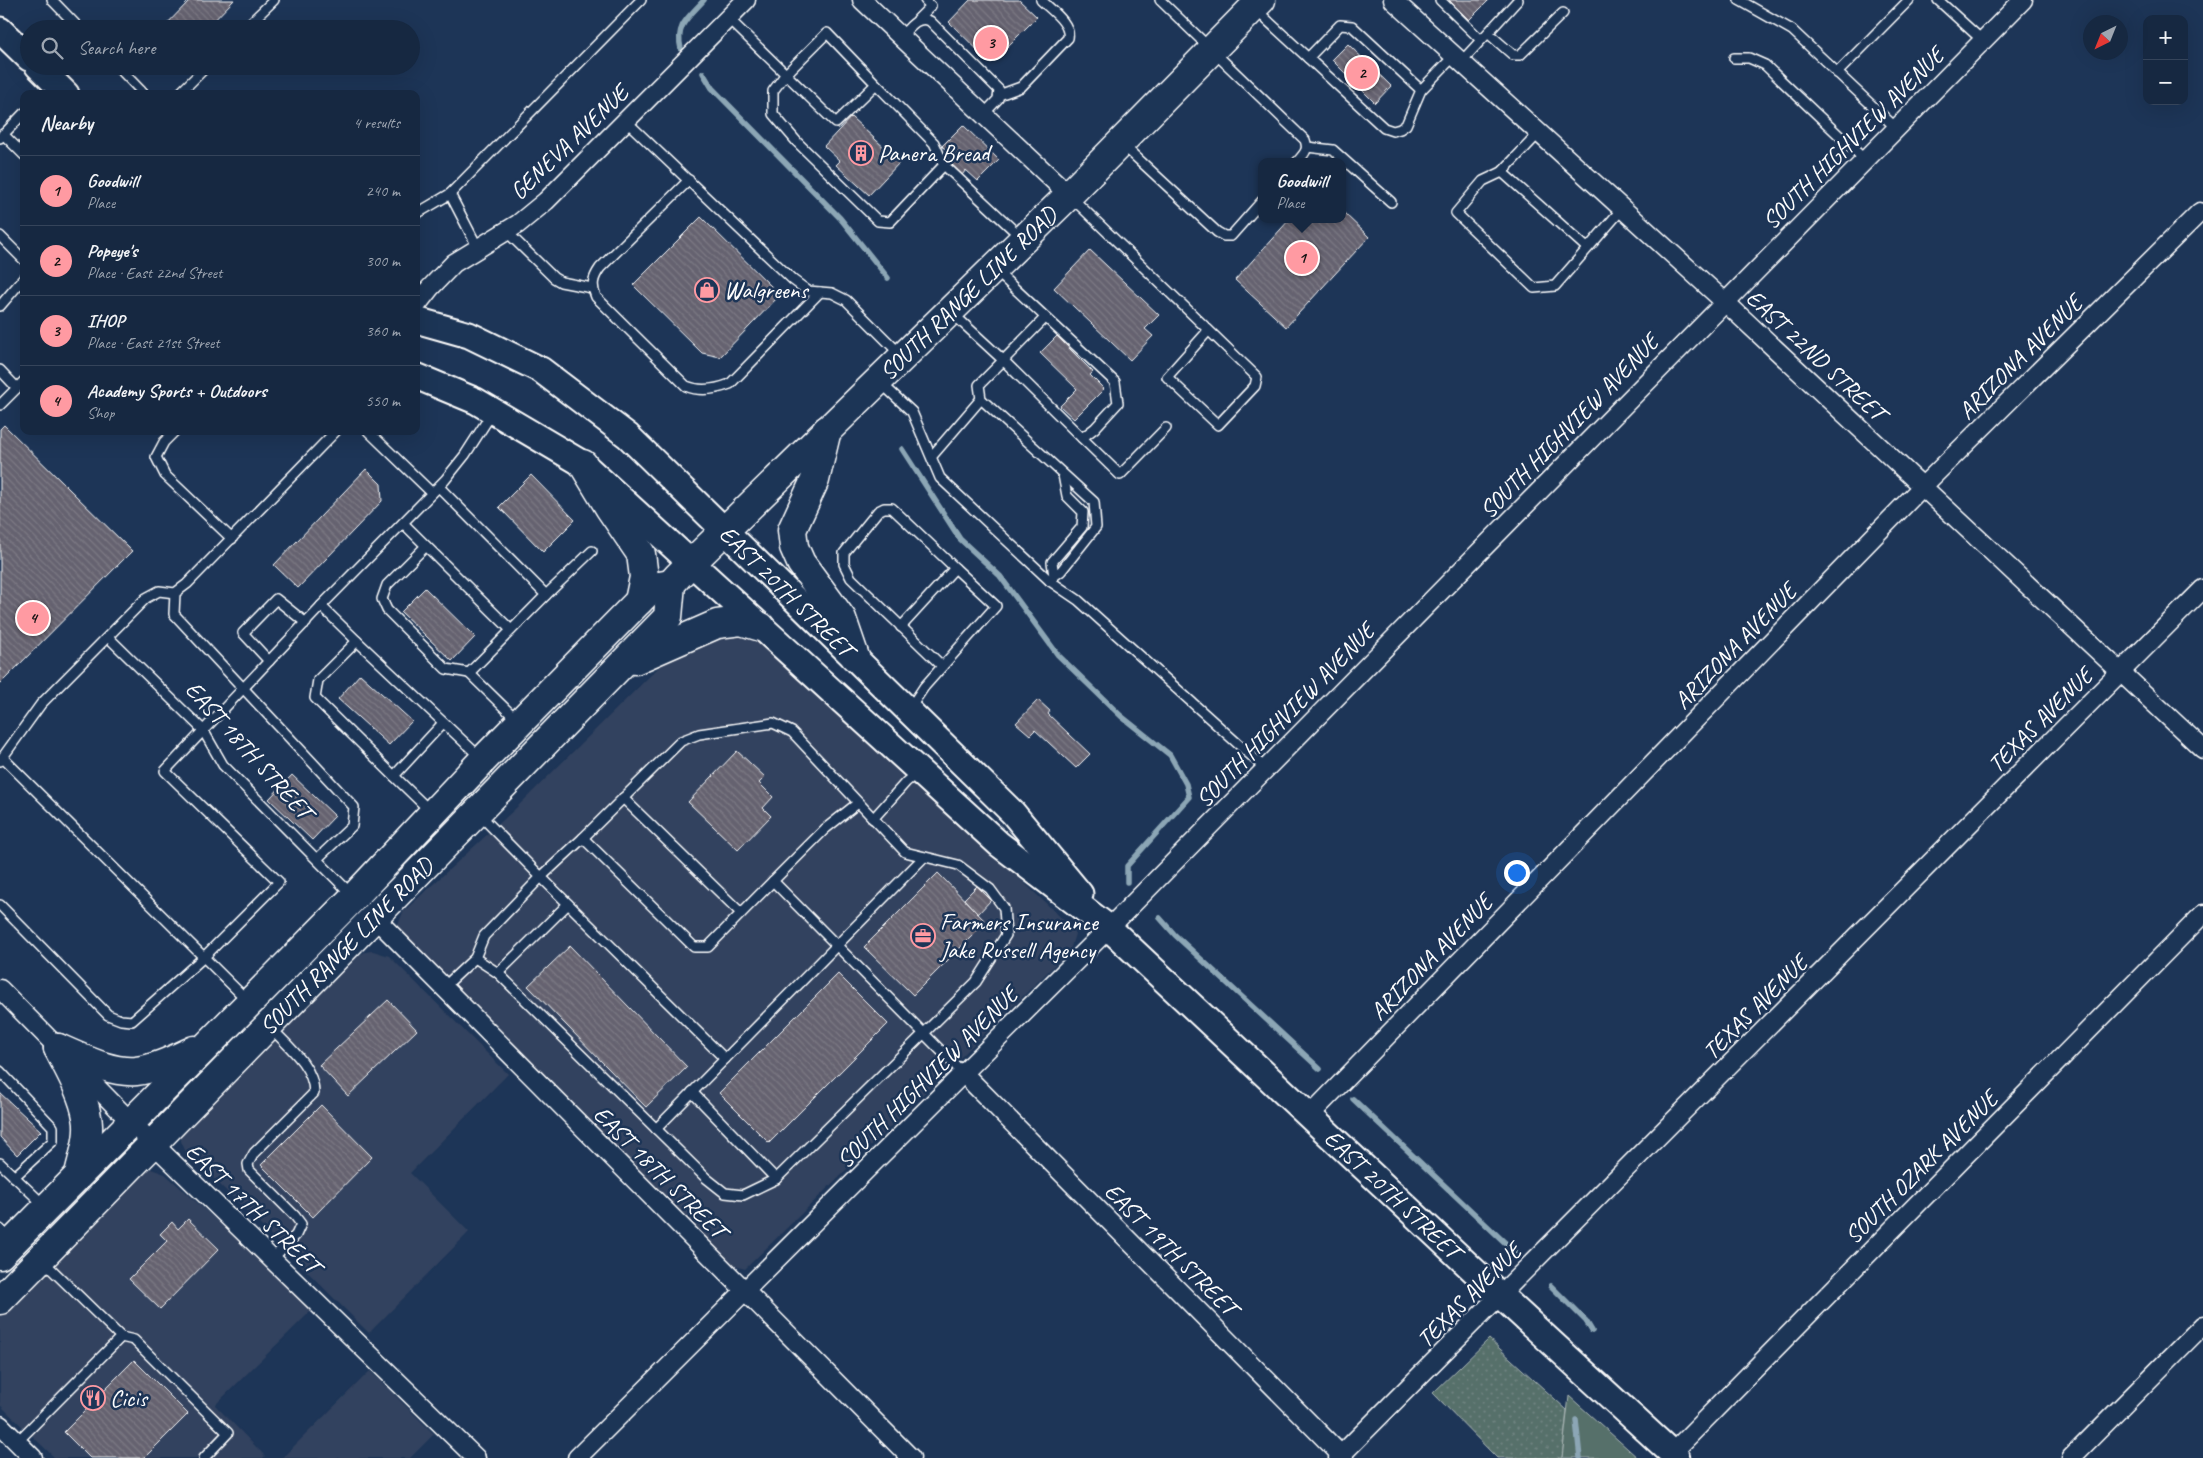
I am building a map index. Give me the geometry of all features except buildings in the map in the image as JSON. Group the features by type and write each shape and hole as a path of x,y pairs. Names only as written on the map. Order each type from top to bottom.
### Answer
{"main road":[{"name":"SOUTH RANGE LINE ROAD","path":"4,1242 47,1208 130,1121 354,897 483,760 639,601 654,587 671,584 1069,195 1257,4"},
{"path":"0,30 20,49"},
{"name":"EAST 20TH STREET","path":"420,321 469,335 541,370 628,436 1013,813 1109,928"},
{"name":"EAST 20TH STREET","path":"420,378 476,401 583,464 999,844 1109,928 1501,1296 1675,1456"},
{"path":"827,430 815,480 792,530 794,547 801,563 842,619 855,657"},
{"path":"583,464 641,554 644,577 639,601"},
{"name":"SOUTH RANGE LINE ROAD","path":"0,1300 624,664 668,617 671,584"},
{"path":"624,664 718,624 741,621 761,627"},
{"path":"58,1048 109,1068 136,1071 166,1063 207,1045"},
{"path":"58,1048 79,1092 88,1117 88,1136 79,1174"}],"street":[{"name":"GENEVA AVENUE","path":"420,301 454,263 506,231 546,202 746,0"},
{"path":"862,0 1069,195"},
{"name":"EAST 22ND STREET","path":"1392,0 1724,302 2203,750"},
{"name":"SOUTH HIGHVIEW AVENUE","path":"577,1458 1109,928 2020,1"},
{"name":"ARIZONA AVENUE","path":"1309,1116 1922,488 2200,212"},
{"name":"TEXAS AVENUE","path":"1341,1457 2203,589"},
{"name":"SOUTH OZARK AVENUE","path":"1675,1456 2203,914"},
{"name":"EAST 18TH STREET","path":"376,918 911,1458"},
{"name":"EAST 17TH STREET","path":"0,989 130,1121 476,1458"},
{"name":"EAST 19TH STREET","path":"964,1074 1341,1457"},
{"path":"2071,1458 2203,1325"},
{"path":"0,1425 33,1458"}],"lane":[{"path":"52,0 71,20"},
{"path":"253,20 274,0"},
{"path":"420,212 450,194 641,0"},
{"path":"983,115 999,95 1021,87 1068,38 1069,32 1066,24 1041,0"},
{"path":"1160,0 1305,140 1307,147 1301,158"},
{"path":"1440,0 1480,40"},
{"path":"1257,4 1308,58 1384,128 1393,131 1400,129 1406,124 1422,90 1488,33 1518,0"},
{"path":"1837,73 1909,0"},
{"path":"1938,0 1982,41"},
{"path":"1743,1 1792,30 1896,128"},
{"path":"901,37 931,2"},
{"path":"1488,33 1512,54 1520,54 1563,13"},
{"path":"728,18 836,124 876,84"},
{"path":"918,19 930,21 999,90 999,95"},
{"path":"1308,58 1340,25 1345,24 1352,26 1422,90"},
{"path":"944,165 890,222 878,221 797,142 773,114 773,91 785,75 827,33 934,143 944,165 1023,239"},
{"path":"1734,58 1749,58 1765,65 1865,160"},
{"path":"126,75 140,90"},
{"path":"183,90 198,75"},
{"path":"20,116 2,136 20,152"},
{"path":"626,121 793,280 808,291 832,293 846,300 902,357"},
{"path":"1539,133 1502,172 1484,181 1456,213 1534,288 1555,286 1622,209"},
{"path":"1120,143 1217,232 1224,236 1231,236 1258,206"},
{"path":"1307,147 1333,150 1342,158"},
{"path":"1346,162 1390,202"},
{"path":"1502,172 1587,248"},
{"path":"689,180 600,268 594,278 592,288 596,297 686,386 694,390 730,384 820,292"},
{"path":"450,194 478,248"},
{"path":"1069,195 1256,377 1254,386 1218,424 1168,376 1208,331"},
{"path":"506,231 554,278 561,282 592,288"},
{"path":"0,236 20,256"},
{"path":"993,269 1115,382 1118,403 1095,428 1082,438"},
{"path":"0,306 20,283"},
{"path":"950,311 1003,360 1120,476 1166,428"},
{"path":"1045,318 979,385 981,399 1094,502 1096,527 1061,572 1052,578"},
{"path":"0,370 20,384 0,405"},
{"path":"878,380 912,412 940,478 1266,769"},
{"path":"932,456 981,399"},
{"path":"0,905 108,1015 121,1020 132,1021 204,957 279,882 165,771 320,606 435,490 465,455 493,411"},
{"path":"171,435 164,442 156,457 165,474 232,539"},
{"path":"326,435 329,438"},
{"path":"250,1003 2,760 41,704 146,598 159,591 174,593 187,584 332,435"},
{"path":"373,435 435,490 546,595"},
{"path":"1052,578 1052,562 1082,527 1083,512 1067,496 1063,475"},
{"path":"909,710 942,666 996,606 892,508 884,508 878,511 844,553 844,564 851,578 942,666"},
{"path":"403,523 511,630"},
{"path":"426,546 387,585 382,599 387,610 446,669 469,672 520,722"},
{"path":"469,672 592,551"},
{"path":"901,627 955,568"},
{"path":"174,593 174,614 354,807 352,826 317,859"},
{"path":"269,661 243,633 276,599 306,622"},
{"path":"320,606 483,760"},
{"name":"EAST 18TH STREET","path":"108,637 203,730 224,765 354,897"},
{"path":"357,641 318,680 315,698 432,813"},
{"path":"394,776 443,723"},
{"path":"445,986 475,958 484,936 541,877 681,741 699,734 773,723 792,732 905,852 958,865 990,889 1004,908 1006,935 976,982 924,1034 776,1179 743,1195 725,1193 706,1178 498,973 475,958"},
{"path":"873,819 906,782 918,772"},
{"path":"624,798 742,913"},
{"path":"583,838 694,948 708,946 825,829 858,803"},
{"path":"478,813 725,1058"},
{"path":"656,1129 924,856"},
{"path":"773,882 964,1074"},
{"path":"498,973 568,904"},
{"path":"269,1026 301,1061 314,1084 314,1093 254,1153 248,1164 249,1170 301,1224 296,1235 272,1259"},
{"path":"0,1072 53,1127 53,1141 14,1177"},
{"path":"692,1092 776,1179"},
{"path":"0,1163 47,1208"},
{"path":"41,1259 121,1338 134,1340 228,1433 204,1458"},
{"path":"17,1442 121,1338"}],"shaded area":[{"path":"724,629 759,639 883,750 1071,927 1075,934 1070,950 745,1269 732,1265 402,932 398,925 403,912 514,810 658,668 711,632"},
{"path":"373,951 389,956 508,1074 410,1173 469,1232 369,1333 185,1150 181,1141 181,1133 186,1124 358,956 365,952"},
{"path":"151,1169 165,1174 261,1260 311,1311 215,1405 265,1456 263,1458 55,1458 0,1405 0,1313 145,1171"},
{"path":"370,1371 434,1434 410,1458 282,1458"}],"green space":[{"path":"1489,1339 1567,1410 1562,1458 1497,1458 1433,1393"},
{"path":"1569,1396 1638,1458 1562,1458"}],"waterway":[{"path":"681,49 680,34 682,27 704,0"},
{"path":"703,73 712,88 840,218 888,278"},
{"path":"902,449 960,539 1000,576 1058,655 1121,716 1170,755 1186,784 1189,797 1127,866 1127,882"},
{"path":"1160,918 1175,935 1320,1069"},
{"path":"1353,1099 1517,1254"},
{"path":"1551,1286 1586,1321 1592,1331"},
{"path":"1576,1420 1580,1458"}],"place":[{"name":"IHOP","path":"991,43"},
{"name":"Popeye's","path":"1362,73"},
{"name":"Panera Bread","path":"861,153"},
{"name":"Goodwill","path":"1302,258"},
{"name":"Walgreens","path":"707,290"},
{"name":"Academy Sports + Outdoors","path":"33,618"},
{"name":"Farmers Insurance Jake Russell Agency","path":"923,936"},
{"name":"Cicis","path":"93,1398"}]}
